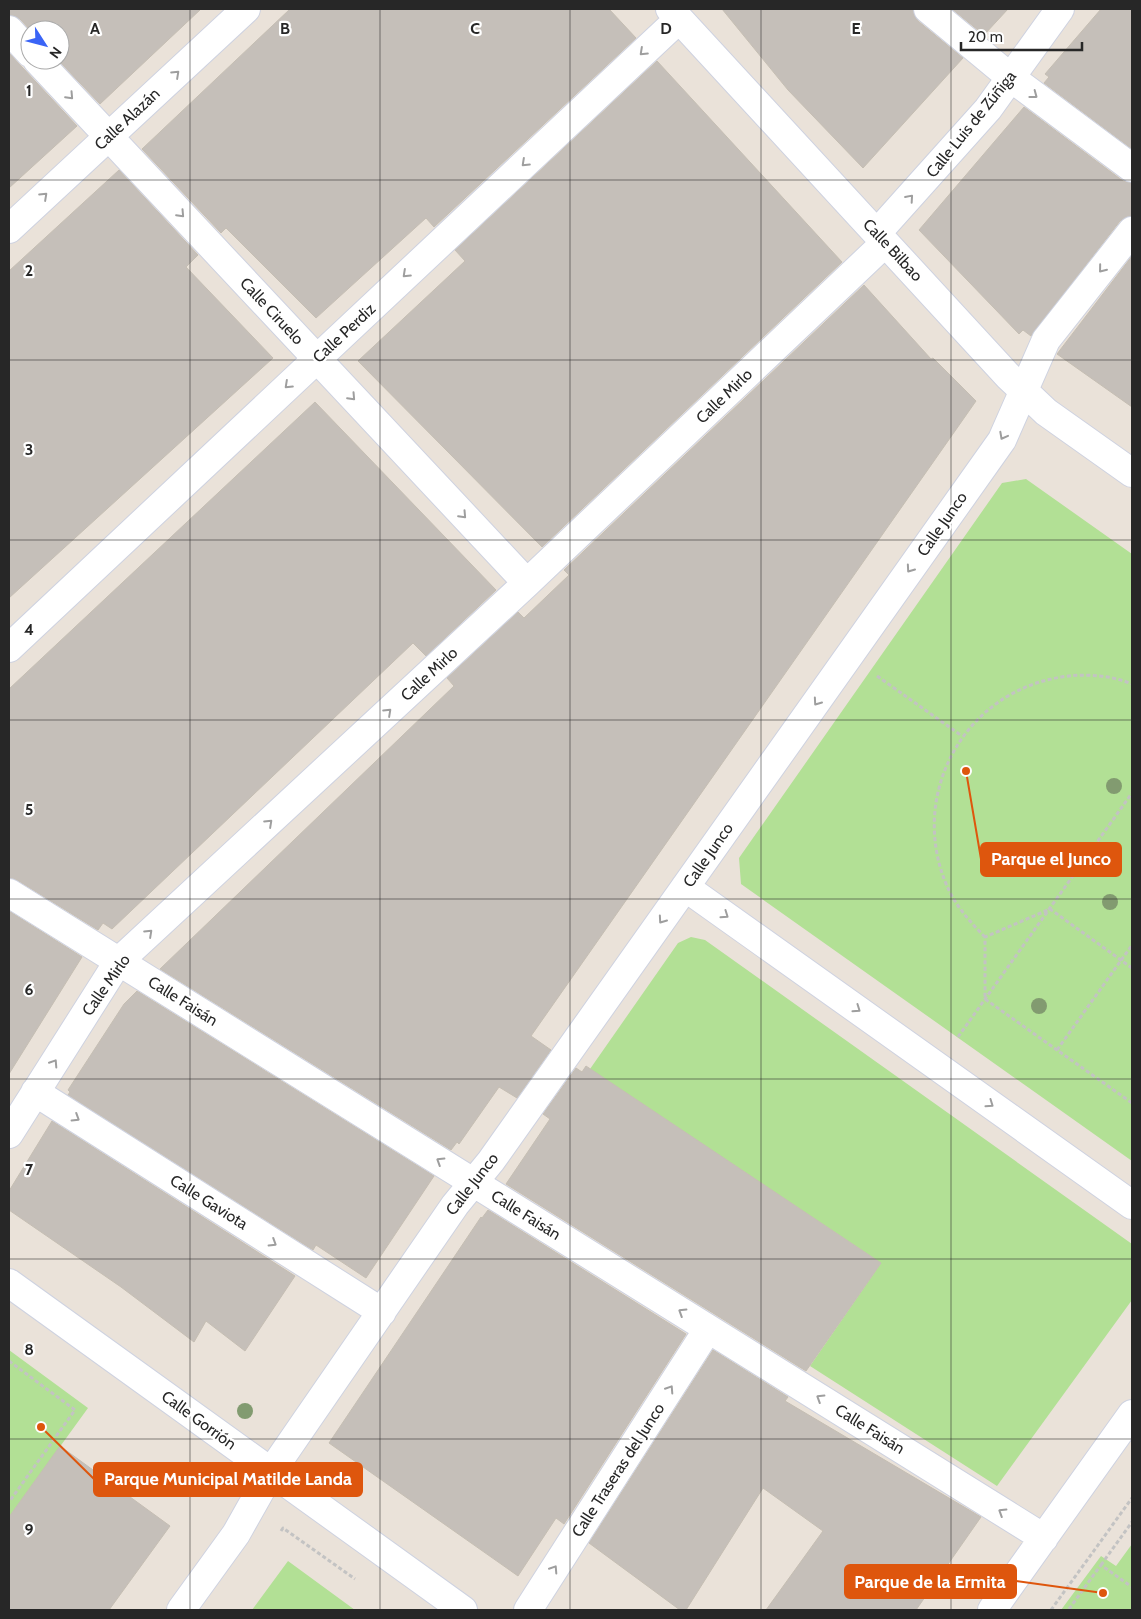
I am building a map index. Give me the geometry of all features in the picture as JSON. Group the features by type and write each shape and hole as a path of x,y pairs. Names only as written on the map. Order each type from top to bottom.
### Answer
{"street":[{"name":"Calle Alazán","path":"9,229 246,9"},
{"path":"928,9 1010,77 1132,168"},
{"name":"Calle Luis de Zúñiga","path":"881,238 988,109 1060,9"},
{"name":"Calle Bilbao","path":"674,14 1024,392 1046,412 1132,473"},
{"name":"Calle Perdiz","path":"9,648 316,358 674,14"},
{"path":"9,30 20,42"},
{"name":"Calle Ciruelo","path":"45,70 527,583"},
{"name":"Calle Junco","path":"181,1610 236,1534 271,1472 455,1205 475,1183 1002,440 1046,340 1132,231"},
{"name":"Calle Mirlo","path":"9,1134 118,962 527,583 881,238"},
{"path":"685,887 1132,1205"},
{"name":"Calle Faisán","path":"9,893 1044,1538"},
{"name":"Calle Gaviota","path":"35,1092 382,1312"},
{"name":"Calle Gorrión","path":"9,1283 463,1610"},
{"name":"Calle Traseras del Junco","path":"528,1610 708,1329"},
{"path":"992,1610 1132,1414"}],"path":[{"path":"849,656 962,736"},
{"path":"985,999 985,937 960,910 947,887 935,844 933,820 935,798 950,755 962,736 977,718 994,703 1014,691 1035,682 1080,675 1103,676 1132,684"},
{"path":"937,1066 1132,793"},
{"path":"985,937 1050,909"},
{"path":"1050,909 1132,968"},
{"path":"1057,1050 1132,945"},
{"path":"985,999 1132,1103"},
{"path":"9,1361 75,1410 9,1502"},
{"path":"1051,1610 1132,1498"},
{"path":"1069,1610 1132,1522"},
{"path":"277,1536 282,1528 361,1583"},
{"path":"1101,1566 1132,1586"}],"green space":[{"path":"1026,479 1132,554 1132,1161 741,884 739,858 1002,483"},
{"path":"691,937 705,940 1132,1244 1132,1300 997,1486 810,1366 881,1263 590,1069 678,943"},
{"path":"9,1350 88,1408 9,1517"},
{"path":"1132,1544 1132,1610 1061,1610 1101,1556 1116,1566"},
{"path":"288,1561 355,1610 252,1610"}],"building":[{"path":"9,9 201,9 100,104 68,70 70,70 70,20 21,20 9,15"},
{"path":"290,9 609,9 636,38 434,227 426,218 316,318 226,228 221,233 142,149"},
{"path":"722,9 913,9 918,21 963,58 863,168 788,90"},
{"path":"952,9 1008,9 984,35"},
{"path":"1101,9 1132,9 1132,149 1044,83 1049,77 1045,74"},
{"path":"9,53 20,65 20,70 25,70 77,126 9,188"},
{"path":"657,61 842,262 542,547 358,361 465,261 455,250"},
{"path":"1024,107 1123,181 1132,183 1132,216 1120,221 1031,336 1023,330 1019,334 919,230"},
{"path":"119,170 198,255 186,267 273,358 9,598 9,271"},
{"path":"1132,256 1132,407 1057,354"},
{"path":"864,285 931,359 933,358 976,401 531,1036 551,1050 517,1098 499,1087 459,1144 457,1142 451,1150 160,969 454,686 447,678 518,612 524,618 569,575 564,570"},
{"path":"315,402 496,590 426,656 413,643 112,929 103,923 98,930 17,880 9,878 9,689"},
{"path":"9,911 82,957 9,1074"},
{"path":"137,991 434,1176 366,1278 316,1245 313,1250 68,1095 70,1092 68,1090 124,1004"},
{"path":"586,1066 881,1263 806,1371 506,1184 550,1119 543,1114 576,1068 582,1072"},
{"path":"52,1121 295,1276 245,1351 206,1321 194,1342 121,1287 9,1210 9,1191"},
{"path":"488,1210 686,1334 564,1524 556,1518 518,1576 329,1443 481,1217"},
{"path":"713,1350 788,1397 785,1401 981,1517 916,1610 766,1610 823,1531 763,1488 686,1610 680,1610 589,1543"},
{"path":"60,1446 170,1526 109,1610 9,1610 9,1517"}],"place":[{"name":"Parque el Junco","path":"966,771"},
{"name":"Parque Municipal Matilde Landa","path":"41,1427"},
{"name":"Parque de la Ermita","path":"1103,1593"}]}
